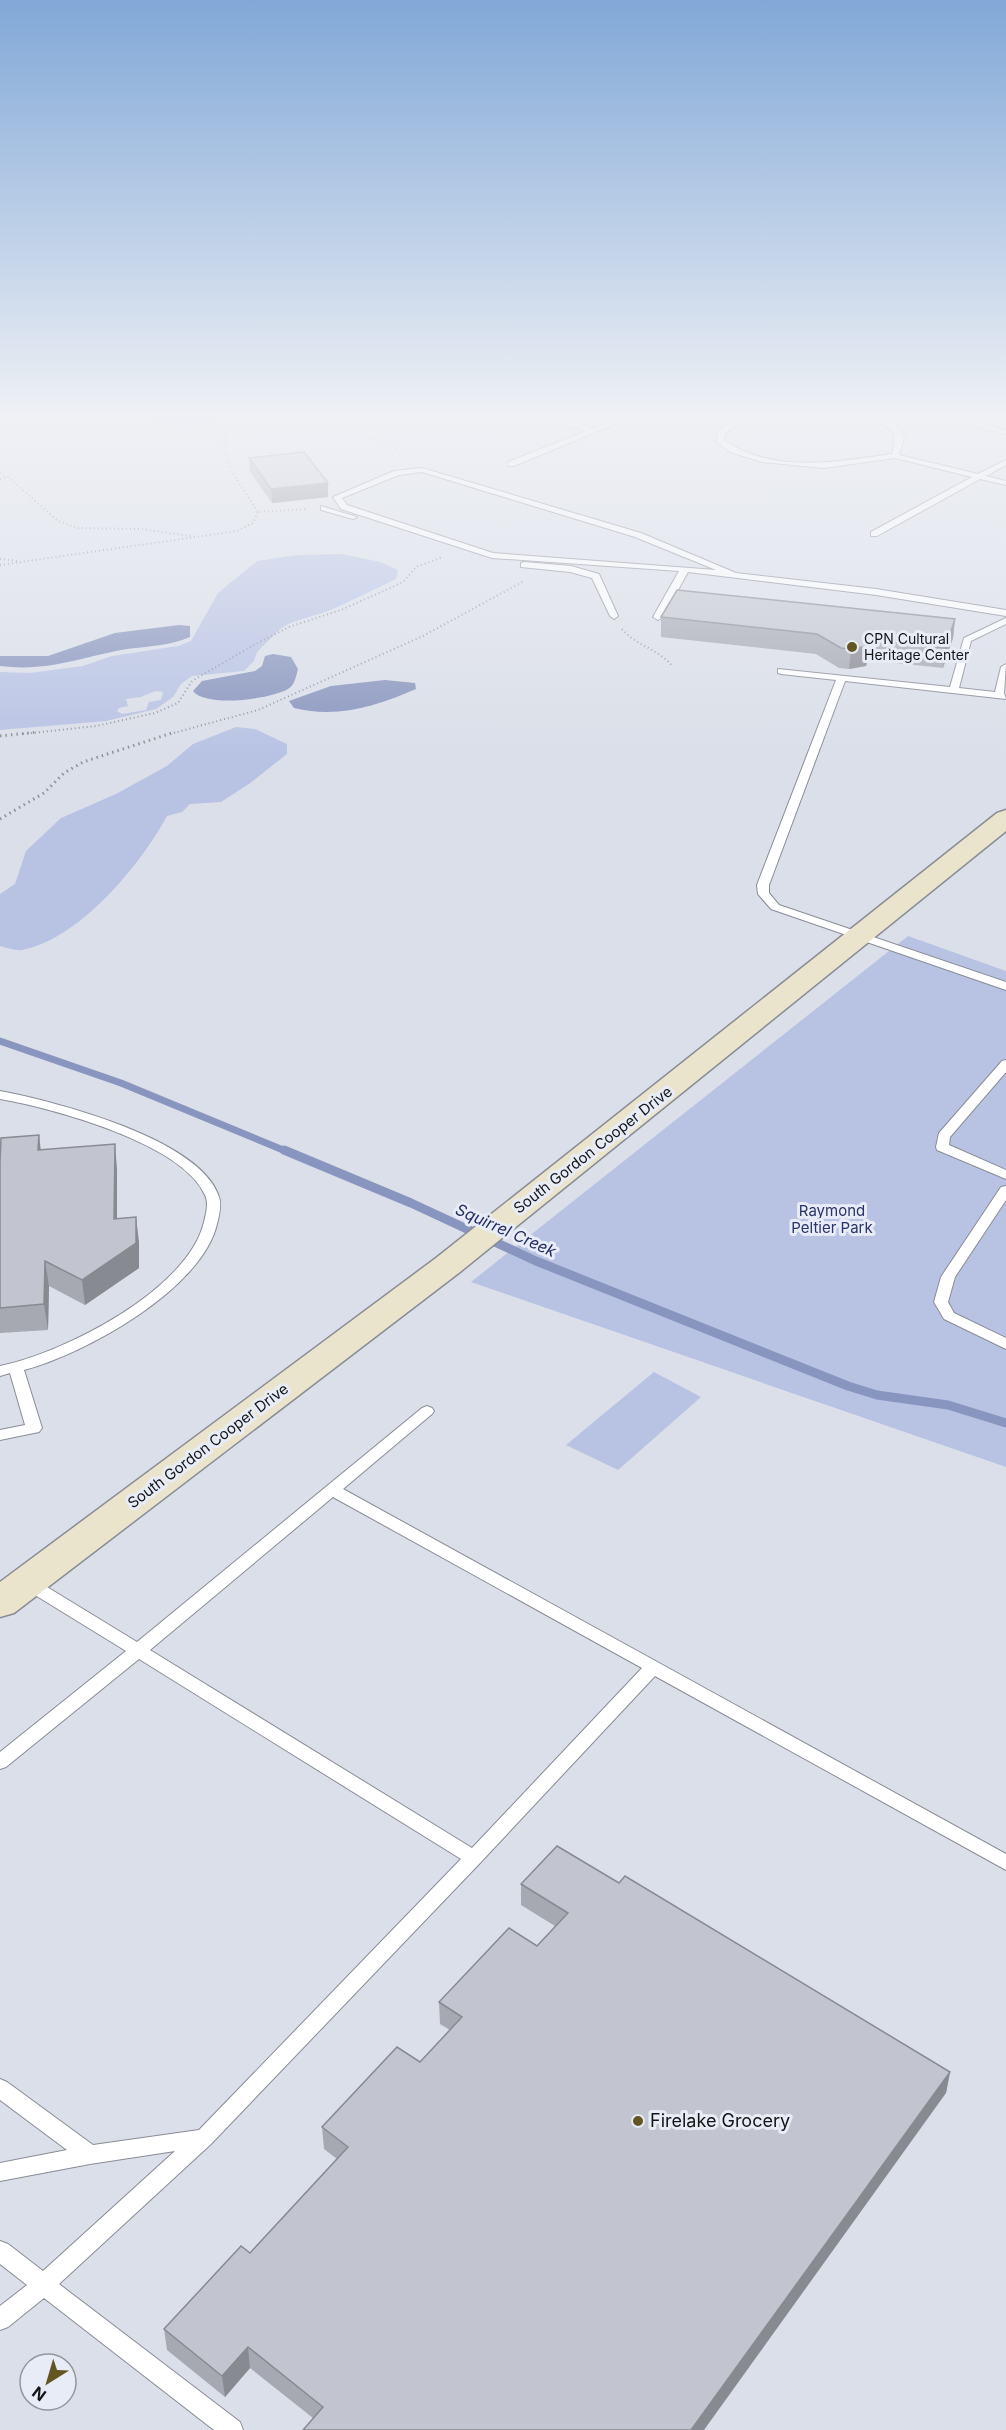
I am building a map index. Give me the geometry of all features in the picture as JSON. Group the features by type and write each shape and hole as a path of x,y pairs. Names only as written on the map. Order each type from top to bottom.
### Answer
{"main road":[{"name":"South Gordon Cooper Drive","path":"14,1593 448,1264 708,1059 856,935 1001,827"}],"lane":[{"path":"388,529 485,560 572,569 596,576 614,616"},
{"path":"413,529 492,555 732,574 922,598 1006,613"},
{"path":"619,529 732,574"},
{"path":"874,534 882,529"},
{"path":"658,617 685,569"},
{"path":"954,690 967,640 1003,625"},
{"path":"782,672 1003,695 1006,667"},
{"path":"841,678 763,885 764,894 775,907 1006,986"},
{"path":"1006,1064 944,1136 942,1147 1006,1175"},
{"path":"0,1095 29,1099 118,1127 194,1168 213,1197 213,1223 205,1245 168,1286 130,1313 58,1354 0,1371"},
{"path":"1006,1190 948,1277 941,1302 949,1316 1006,1344"},
{"path":"0,1435 34,1428 16,1368"},
{"path":"0,1762 138,1651 427,1411"},
{"path":"333,1490 1006,1863"},
{"path":"14,1593 138,1651 474,1858"},
{"path":"0,2320 45,2283 204,2138 474,1858 653,1667"},
{"path":"0,2088 90,2155"},
{"path":"0,2172 90,2155 204,2138"},
{"path":"0,2251 45,2283 232,2430"}],"path":[{"path":"144,529 199,537"},
{"path":"0,565 239,529"},
{"path":"0,736 96,726 155,713 178,703 192,681 252,646 289,627 341,610 388,589 403,582 416,567 456,552"},
{"path":"0,559 29,562"},
{"path":"0,819 44,793 64,773 83,762 168,734 258,710 423,636 506,593 545,568"},
{"path":"614,616 627,638 669,660 673,666"}],"green space":[{"path":"342,554 380,562 398,570 396,579 331,610 290,623 280,629 257,652 254,661 244,671 192,676 181,684 173,697 156,709 106,721 0,730 0,672 30,673 83,666 112,656 178,646 191,641 218,593 257,561 297,555","holes":["155,691 163,692 161,700 149,702 146,710 122,714 117,711 119,708 128,706 126,699 141,697"]},
{"path":"236,727 255,729 287,744 287,754 249,784 221,802 190,804 182,812 167,816 142,856 125,877 87,915 65,931 44,943 22,950 0,946 0,894 15,884 26,851 61,818 116,794 167,766 193,744"},
{"name":"Raymond Peltier Park","path":"908,936 1006,971 1006,1467 471,1282"},
{"path":"654,1372 701,1397 618,1470 566,1445"}],"shaded area":[{"path":"179,625 190,626 190,637 167,644 127,649 65,663 34,667 0,666 0,656 48,656 115,633"},
{"path":"273,654 291,657 298,669 294,683 280,693 254,699 224,700 200,696 193,691 202,681 255,671 262,666 265,656"},
{"path":"385,680 415,683 416,689 387,701 341,711 310,711 294,708 289,701 331,686"}],"building":[{"path":"677,590 955,619 945,648 870,640 868,646 841,648 817,634 661,617"},
{"path":"39,1135 38,1150 115,1144 114,1219 136,1217 136,1243 82,1280 45,1261 44,1304 0,1308 1,1138"},
{"name":"Firelake Grocery","path":"557,1846 619,1883 625,1876 950,2072 691,2430 303,2430 323,2407 248,2347 222,2376 164,2329 241,2246 250,2253 348,2147 322,2127 397,2047 420,2062 462,2017 439,2002 509,1928 537,1946 568,1913 521,1884"}],"waterway":[{"name":"Squirrel Creek","path":"0,1041 121,1083 288,1152"},
{"name":"Squirrel Creek","path":"284,1150 411,1203 536,1261 848,1386 877,1395 948,1405 1006,1423"}],"place":[{"name":"CPN Cultural Heritage Center","path":"852,647"},
{"name":"Firelake Grocery","path":"638,2121"}]}
